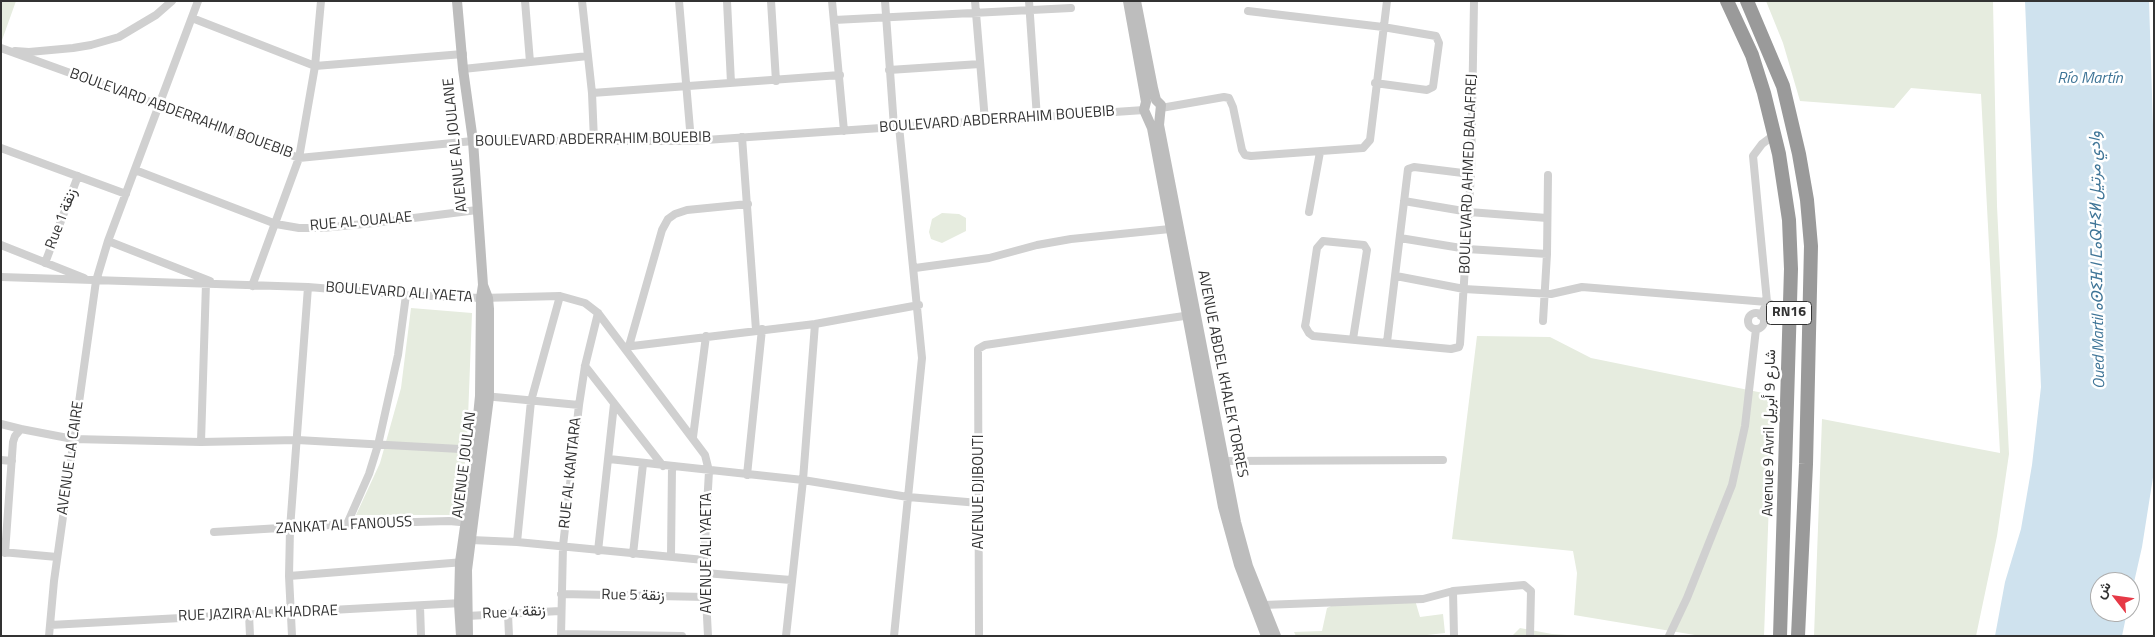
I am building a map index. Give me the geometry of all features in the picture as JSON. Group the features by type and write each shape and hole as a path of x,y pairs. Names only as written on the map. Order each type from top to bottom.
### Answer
{"highway":[{"name":"Avenue 9 Avril شارع 9 أبريل","path":"1727,1 1752,55 1764,93 1779,154 1790,220 1791,269 1780,636"},
{"name":"RN16","path":"1748,1 1782,86 1799,154 1807,200 1811,246 1807,454 1798,636"}],"main road":[{"name":"AVENUE AL JOULANE","path":"457,1 463,69 473,141 484,298"},
{"name":"AVENUE ABDEL KHALEK TORRES","path":"1128,1 1152,108 1160,125 1227,526 1239,565 1266,636"},
{"name":"AVENUE ABDEL KHALEK TORRES","path":"1136,1 1152,108 1152,128 1170,229 1242,544 1276,636"},
{"name":"AVENUE JOULAN","path":"461,636 464,562 485,396 484,298"},
{"name":"AVENUE JOULAN","path":"464,562 471,540 468,523"},
{"name":"AVENUE JOULAN","path":"463,603 467,616 468,636"}],"street":[{"path":"5,50 29,52 73,48 119,37 156,15 172,1"},
{"name":"AVENUE LA CAIRE","path":"49,636 57,557 93,281 198,1"},
{"path":"252,286 299,158 315,66 321,1"},
{"path":"525,1 530,62"},
{"path":"582,1 592,93 594,141"},
{"path":"680,1 691,141"},
{"path":"727,1 731,83"},
{"path":"771,1 776,81"},
{"path":"832,1 844,131"},
{"path":"884,1 889,70 919,305 922,358 894,636"},
{"path":"976,1 985,121"},
{"path":"1029,1 1036,118"},
{"path":"1309,212 1320,152 1360,149 1368,144 1387,1"},
{"name":"BOULEVARD AHMED BALAFREJ","path":"1386,342 1451,348 1459,347 1462,340 1471,174 1474,1"},
{"path":"834,20 1070,8"},
{"path":"1248,11 1383,27 1436,36 1439,43 1434,84 1427,90 1375,83"},
{"path":"192,18 315,66 463,54"},
{"name":"BOULEVARD ABDERRAHIM BOUEBIB","path":"5,50 160,105 299,158 473,141 691,141 844,131 1152,108 1227,97 1232,103 1242,150 1245,155 1320,152"},
{"path":"463,69 588,56"},
{"path":"889,70 980,64"},
{"path":"592,93 840,75"},
{"path":"1749,300 1752,314 1748,322 1750,327 1756,329 1762,326 1761,316 1767,302 1753,156 1762,144 1774,135"},
{"path":"742,137 759,330 747,475"},
{"path":"1,148 126,194"},
{"path":"1353,339 1368,250 1364,246 1323,240 1317,248 1306,321 1307,330 1313,336 1386,342 1408,171 1411,167 1471,174"},
{"name":"RUE AL OUALAE","path":"135,170 276,224 300,228 322,228 477,210"},
{"path":"1544,321 1548,175"},
{"name":"Rue 1 زنقة","path":"45,262 78,176"},
{"path":"1404,201 1469,212 1548,218"},
{"path":"748,204 688,210 675,214 668,219 662,230 626,347 815,324 919,305"},
{"path":"914,268 989,258 1037,245 1071,239 1170,229"},
{"path":"1400,238 1467,249 1547,254"},
{"path":"108,241 216,283"},
{"path":"1,245 93,281"},
{"path":"1396,276 1464,289 1544,294 1582,287 1749,300 1767,302 1789,314"},
{"name":"BOULEVARD ALI YAETA","path":"1,277 216,283 252,286 308,286 406,295 484,298 560,296 585,303 598,313 626,347 693,437 705,455 709,471"},
{"path":"201,442 206,283"},
{"path":"292,636 289,576 290,529 308,286"},
{"path":"347,524 369,474 378,445 398,355 406,295"},
{"path":"517,542 531,401 560,296"},
{"name":"RUE AL KANTARA","path":"561,635 560,611 563,546 579,405 585,366 598,313"},
{"path":"1752,314 1761,316"},
{"name":"AVENUE DJIBOUTI","path":"979,636 978,349 985,345 1191,315"},
{"path":"786,636 803,480 815,324"},
{"path":"1668,636 1687,598 1732,485 1745,426 1756,329"},
{"path":"693,437 706,336"},
{"path":"585,366 663,466"},
{"path":"485,396 579,405"},
{"path":"598,551 614,404"},
{"path":"1,424 74,438 201,442 297,440 478,450"},
{"path":"21,429 18,431 13,442 10,498 3,552 57,557"},
{"path":"609,459 803,480 908,497 979,503"},
{"path":"1,460 12,461"},
{"path":"1223,461 1443,460"},
{"path":"633,554 642,464"},
{"path":"671,556 672,467"},
{"name":"AVENUE ALI YAETA","path":"708,636 704,560 709,471"},
{"path":"1,497 10,498"},
{"name":"ZANKAT AL FANOUSS","path":"214,532 290,529 347,524 468,523"},
{"path":"471,540 517,542 704,560"},
{"path":"289,576 464,562"},
{"path":"705,573 791,580"},
{"path":"1264,605 1423,599 1453,591 1524,585 1529,587 1531,591 1530,636"},
{"path":"1453,591 1454,636"},
{"name":"Rue 5 زنقة","path":"561,594 706,597"},
{"name":"RUE JAZIRA AL KHADRAE","path":"50,625 463,603"},
{"path":"420,606 421,636"},
{"name":"Rue 4 زنقة","path":"467,616 560,611"},
{"path":"249,614 250,636"},
{"path":"508,614 510,636"},
{"path":"561,635 682,636"}],"shaded area":[{"path":"1,1 16,1 1,43"},
{"path":"1766,1 1993,1 1997,206 2009,454 1997,536 1976,636 1814,636 1822,419 2000,453 1981,94 1911,88 1894,108 1800,101 1783,43"},
{"path":"942,213 959,214 966,218 966,231 942,243 931,239 929,232 932,219"},
{"path":"411,308 472,313 467,444 459,515 356,515 380,463 401,388"},
{"path":"1477,336 1550,337 1591,358 1773,395 1764,636 1701,636 1574,615 1577,573 1573,551 1452,539"},
{"path":"1415,600 1420,617 1443,614 1445,633 1418,636 1296,636 1294,632 1322,631 1327,608 1340,602"},
{"path":"1520,628 1552,634 1567,635 1512,636"}],"water":[{"name":"Río Martín","path":"2025,1 2149,1 2154,157 2154,471 2136,572 2090,572 2090,622 2125,622 2122,636 1995,636 2005,582 2021,529 2032,465 2041,387"}],"water label":[{"name":"Oued Martil ⴰⵙⵉⴼ ⵏ ⵎⴰⵕⵜⵉⵍ وادي مرتيل","path":"2098,260"}]}
